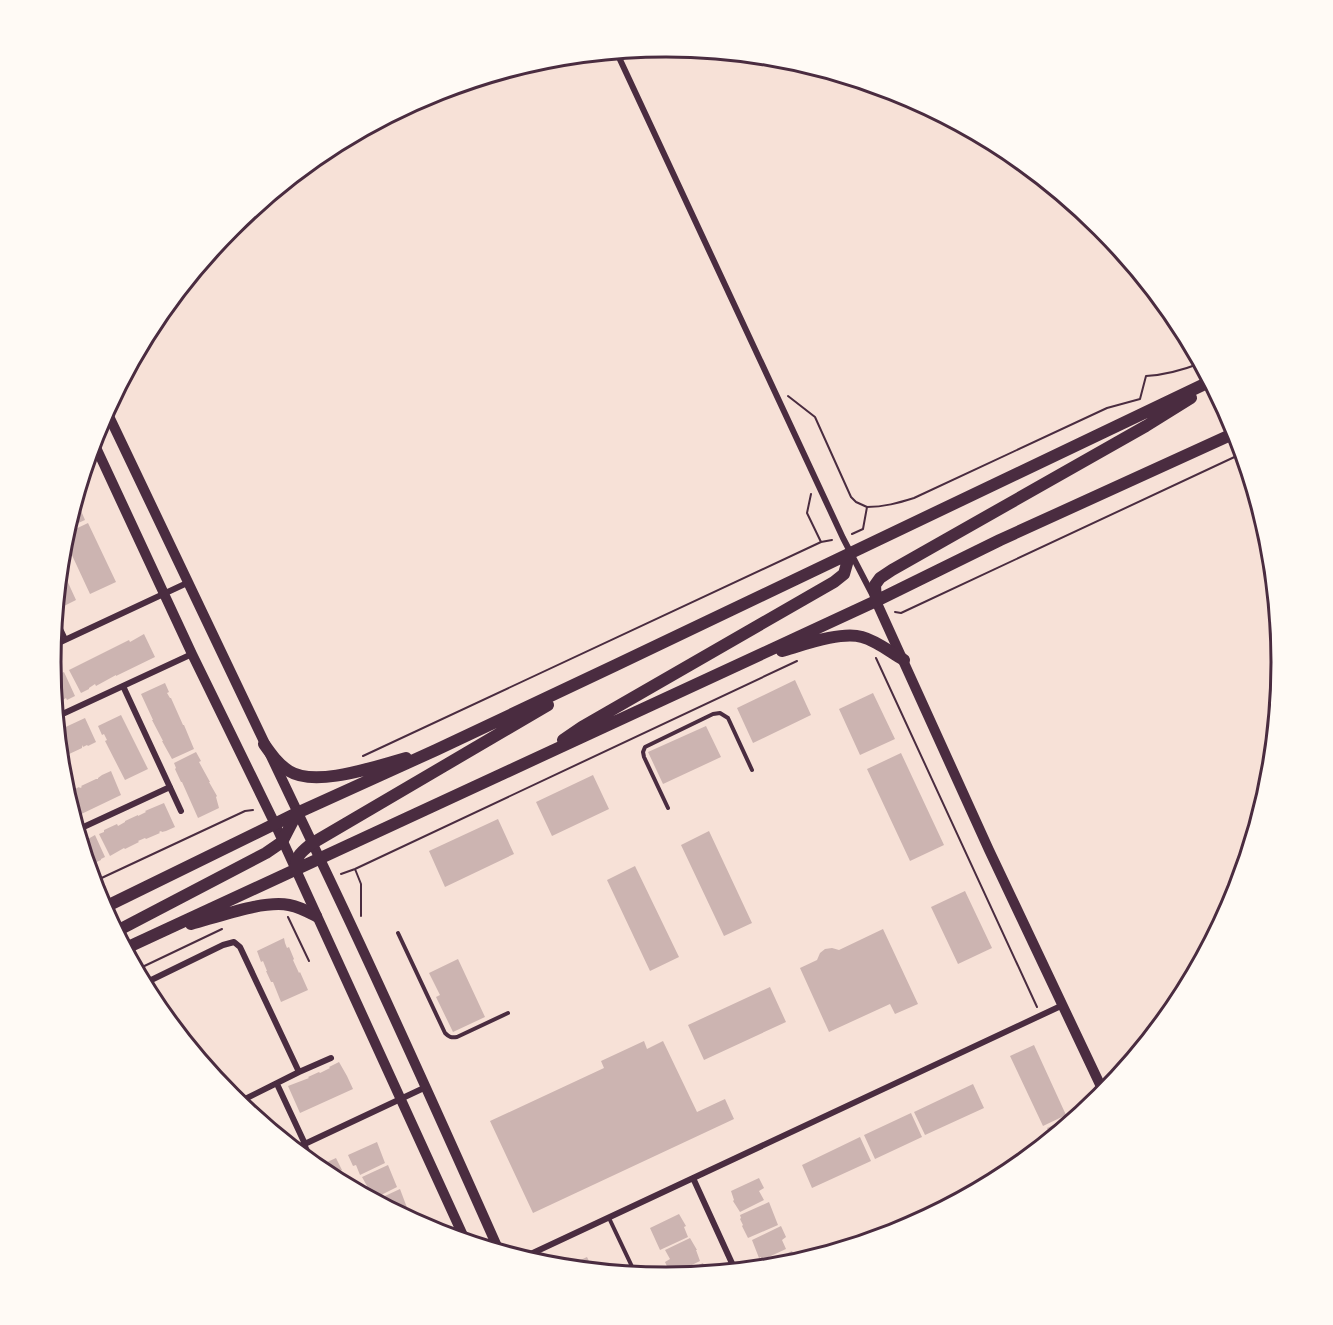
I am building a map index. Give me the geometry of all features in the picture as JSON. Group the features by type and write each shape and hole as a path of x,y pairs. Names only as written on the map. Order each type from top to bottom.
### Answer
{"main road":[{"path":"111,904 297,813 436,750 1205,386"},
{"path":"876,601 874,585 892,570 1146,426 1206,387"},
{"path":"131,945 876,601 1000,540 1228,436"},
{"path":"538,758 582,727 834,582 843,574 850,553"},
{"path":"735,666 774,653 850,634 877,643 904,660"},
{"path":"295,870 297,857 311,844 616,665"},
{"path":"264,744 280,764 290,772 324,778 436,750"},
{"path":"122,928 266,853 282,842 297,813"},
{"path":"160,932 253,908 287,904 316,916"}],"street":[{"path":"620,59 850,553 904,660 1100,1085"},
{"path":"111,421 329,879 496,1243"},
{"path":"99,453 192,654 275,824 461,1232"},
{"path":"62,642 187,583"},
{"path":"63,714 192,654"},
{"path":"123,686 181,811"},
{"path":"84,827 170,787"},
{"path":"151,980 223,945 234,942 240,947 300,1072"},
{"path":"532,1252 1063,1005"},
{"path":"246,1099 331,1058"},
{"path":"277,1084 305,1144"},
{"path":"302,1146 426,1087"},
{"path":"693,1178 733,1264"}],"lane":[{"path":"62,631 66,640"},
{"path":"668,808 644,757 645,747 712,714 720,713 728,718 752,770"},
{"path":"398,933 445,1033 449,1037 457,1037 508,1013"},
{"path":"305,1144 308,1150"},
{"path":"609,1217 632,1267"}],"path":[{"path":"788,396 815,417 851,497 867,507 879,507 914,498 1107,408 1140,399 1146,376 1178,372 1194,366"},
{"path":"883,619 896,612 906,611 1236,457"},
{"path":"360,757 820,542 843,537 863,529 867,507"},
{"path":"807,513 820,542"},
{"path":"874,655 1041,1015"},
{"path":"329,879 355,869 806,657"},
{"path":"101,878 244,811 265,805"},
{"path":"355,869 361,884"},
{"path":"287,904 285,914 309,961"},
{"path":"143,967 230,926"}],"building":[{"path":"81,511 85,520 78,523"},
{"path":"88,523 116,582 90,594 71,554 77,528"},
{"path":"67,579 76,600 64,606"},
{"path":"144,634 155,657 96,686 95,684 81,693 69,670"},
{"path":"64,672 75,696 67,700 66,698 62,701 61,673"},
{"path":"795,680 811,715 753,743 737,708"},
{"path":"165,683 169,692 167,693 194,749 172,759 141,694"},
{"path":"873,693 895,739 860,755 839,709"},
{"path":"121,715 148,769 125,780 98,726"},
{"path":"85,718 96,742 88,746 83,747 82,745 82,748 68,754 65,727"},
{"path":"706,726 721,757 663,784 648,752"},
{"path":"196,752 217,796 219,808 198,818 174,763"},
{"path":"901,753 944,845 910,861 867,769"},
{"path":"111,771 121,795 81,814 75,788 80,788"},
{"path":"593,775 609,809 552,836 536,802"},
{"path":"164,803 175,827 138,841 110,856 99,834"},
{"path":"498,819 514,854 445,887 429,851"},
{"path":"709,831 752,923 724,936 681,845"},
{"path":"95,835 105,857 95,863 88,839"},
{"path":"635,866 679,957 650,971 607,880"},
{"path":"965,891 992,948 958,964 931,907"},
{"path":"883,929 918,1004 895,1014 890,1004 829,1032 800,968 817,960 825,949 839,950"},
{"path":"284,938 308,990 281,1002 257,951"},
{"path":"458,959 485,1017 453,1032 436,997 440,995 429,973"},
{"path":"770,987 786,1022 704,1060 688,1025"},
{"path":"644,1041 647,1049 663,1041 697,1112 725,1099 734,1119 533,1213 490,1121 604,1068 601,1061"},
{"path":"1034,1045 1066,1115 1043,1126 1010,1056"},
{"path":"339,1062 353,1089 300,1113 288,1086 320,1073"},
{"path":"973,1084 984,1108 925,1135 914,1112"},
{"path":"911,1113 922,1137 875,1159 864,1135"},
{"path":"1062,1121 1049,1132 1047,1128"},
{"path":"860,1137 871,1161 812,1188 802,1165"},
{"path":"377,1142 385,1163 360,1175 348,1155"},
{"path":"336,1158 342,1170 339,1171 326,1163"},
{"path":"388,1165 397,1187 380,1196 365,1187 367,1186 362,1177"},
{"path":"759,1178 764,1188 759,1191 764,1200 740,1212 733,1201 731,1191"},
{"path":"400,1189 408,1210 399,1206 383,1197"},
{"path":"769,1202 778,1225 748,1238 740,1215"},
{"path":"679,1214 686,1226 684,1227 688,1237 660,1250 650,1228"},
{"path":"781,1226 786,1237 782,1240 786,1249 762,1260 752,1240"},
{"path":"690,1238 700,1261 687,1267 668,1268 665,1262 670,1259 665,1250"},
{"path":"792,1251 793,1254 785,1256 779,1257"},
{"path":"587,1257 590,1263 587,1263 578,1261"},
{"path":"703,1263 705,1267 694,1267"}]}
